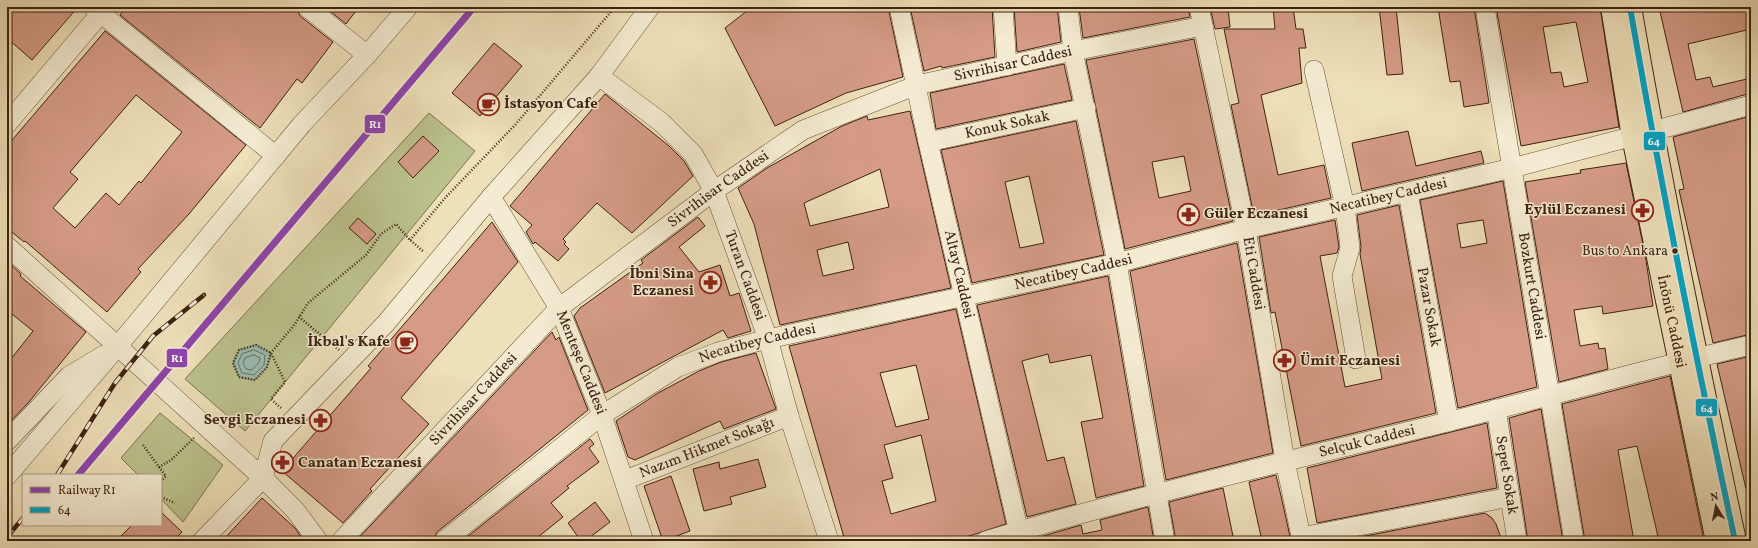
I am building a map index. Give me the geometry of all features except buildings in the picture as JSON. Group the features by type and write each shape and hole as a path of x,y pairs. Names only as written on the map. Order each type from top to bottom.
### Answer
{"main road":[{"name":"İnönü Caddesi","path":"1612,7 1643,134 1688,360 1717,541"},
{"name":"İnönü Caddesi","path":"1630,7 1643,134"},
{"name":"İnönü Caddesi","path":"1688,360 1735,541"}],"street":[{"path":"307,7 367,55"},
{"path":"7,476 118,347 302,124 367,55 408,7"},
{"path":"202,541 263,478 273,441 386,323 438,264 491,197 600,76 650,7"},
{"name":"Altay Caddesi","path":"899,7 917,85 928,142 1020,536"},
{"path":"1003,7 1007,66"},
{"path":"1068,7 1073,51 1117,263 1165,541"},
{"name":"Eti Caddesi","path":"1199,7 1246,229 1285,461 1301,539"},
{"name":"Bozkurt Caddesi","path":"1485,7 1574,541"},
{"path":"7,124 100,9 276,156"},
{"name":"Sivrihisar Caddesi","path":"341,541 559,308 714,192 803,130 917,85 1073,51 1203,26"},
{"path":"1314,70 1345,207 1350,248 1342,276 1356,359"},
{"name":"Turan Caddesi","path":"600,76 661,122 693,154 714,192 768,339 789,416 829,541"},
{"name":"Necatibey Caddesi","path":"444,541 602,415 678,368 718,352 768,339 964,295 1117,263 1246,229 1512,168 1751,105"},
{"name":"Konuk Sokak","path":"928,142 1086,108"},
{"name":"Pazar Sokak","path":"1408,193 1449,422"},
{"name":"Menteşe Caddesi","path":"491,197 559,308 602,415 625,480 638,539"},
{"path":"7,246 263,478 295,510 318,541"},
{"name":"Selçuk Caddesi","path":"984,541 1020,536 1157,494 1285,461 1550,397 1688,360 1751,345"},
{"path":"7,441 69,376 118,347"},
{"name":"Sepet Sokak","path":"1496,409 1517,541"},
{"name":"Nazım Hikmet Sokağı","path":"625,480 789,416"},
{"path":"1301,539 1510,497"}],"path":[{"path":"410,240 445,198 515,125 615,7"},
{"path":"294,419 271,399 285,382 271,353 256,345 239,350 233,363 239,377 255,380 267,367 271,353 308,303 366,255 381,234 396,224 410,240 438,264"},
{"path":"299,317 350,360"},
{"path":"160,467 172,460 206,427"},
{"path":"143,445 166,476 162,480"},
{"path":"162,497 175,503"}],"green space":[{"path":"429,113 475,151 245,431 185,379"},
{"path":"160,413 223,465 183,522 162,500 162,474 137,474 121,458"}],"water":[{"path":"256,345 271,353 267,367 255,380 239,377 233,363 239,350"}],"railway":[{"path":"58,474 115,383 153,336 204,295"},
{"path":"7,537 22,519"}],"rail line":[{"name":"R1","path":"79,474 474,7"}],"transit line":[{"name":"64","path":"1630,7 1680,274 1735,541"}],"place":[{"name":"İstasyon Cafe","path":"488,104"},
{"name":"Eylül Eczanesi","path":"1642,210"},
{"name":"Güler Eczanesi","path":"1188,214"},
{"name":"Bus to Ankara","path":"1675,251"},
{"name":"İbni Sina Eczanesi","path":"710,283"},
{"name":"İkbal's Kafe","path":"406,342"},
{"name":"Ümit Eczanesi","path":"1284,361"},
{"name":"Sevgi Eczanesi","path":"321,420"},
{"name":"Canatan Eczanesi","path":"283,463"}]}
